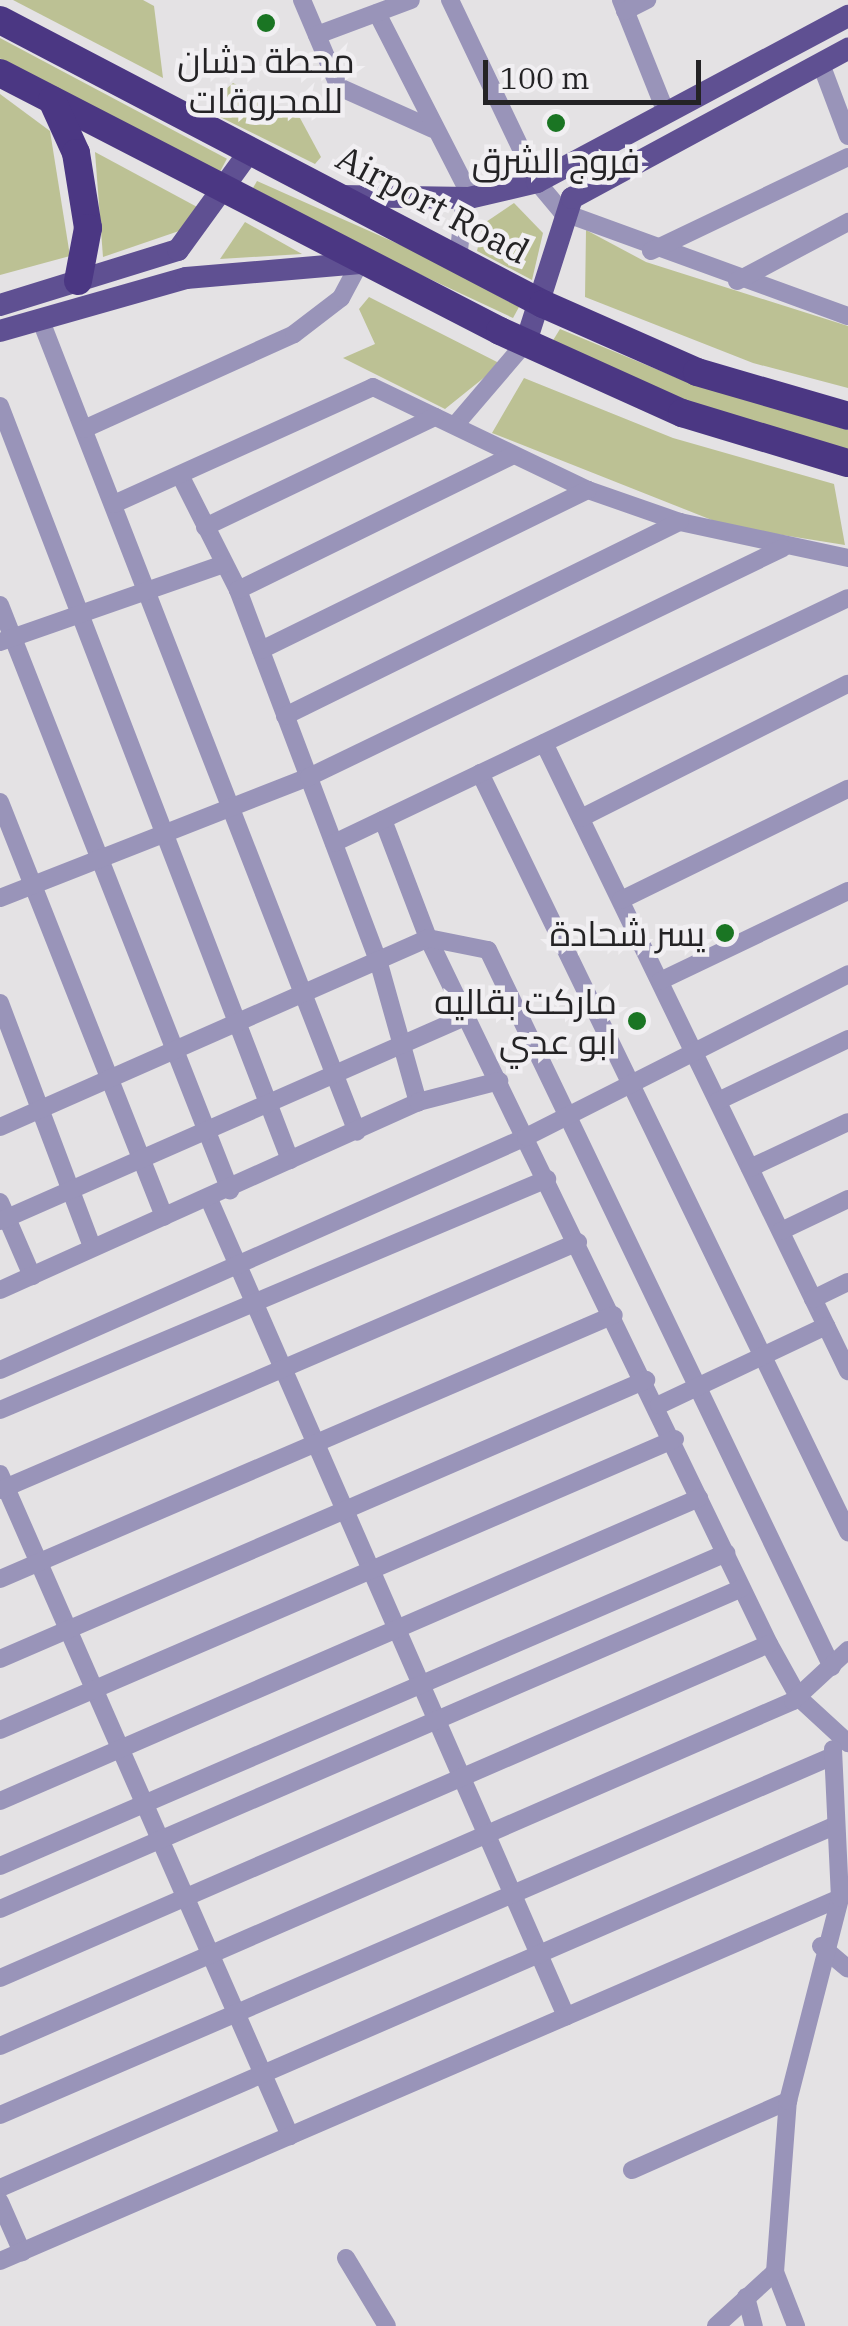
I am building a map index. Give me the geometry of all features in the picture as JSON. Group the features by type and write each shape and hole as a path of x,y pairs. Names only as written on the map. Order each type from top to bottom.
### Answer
{"highway":[{"name":"Airport Road","path":"0,20 543,304 697,372 848,416"},
{"path":"0,73 224,194 526,342 682,413 848,463"},
{"path":"52,100 76,154 88,228 78,281"}],"main road":[{"path":"336,196 469,198 538,182 665,110 848,16"},
{"path":"526,342 543,304 562,212 586,188 848,50"},
{"path":"0,304 178,250 224,194 250,151"},
{"path":"178,250 186,278"},
{"path":"0,331 186,278 360,263"}],"street":[{"path":"302,0 339,87 433,130"},
{"path":"318,35 411,0"},
{"path":"450,0 538,182 562,212 736,281 848,316"},
{"path":"647,0 623,6 665,110"},
{"path":"377,13 469,198 454,237 458,259"},
{"path":"822,64 848,136"},
{"path":"651,250 848,156"},
{"path":"736,281 848,222"},
{"path":"84,429 294,334 341,298 360,263"},
{"path":"824,311 848,298"},
{"path":"41,322 237,807 357,1132"},
{"path":"456,424 526,342"},
{"path":"114,504 373,387 588,490 680,522 783,548 848,558"},
{"path":"0,406 170,834 290,1160"},
{"path":"206,526 435,417"},
{"path":"238,590 513,455"},
{"path":"180,475 238,590 261,650 378,960 396,1045 418,1102"},
{"path":"261,650 588,490"},
{"path":"286,716 680,522"},
{"path":"0,898 309,777 783,548"},
{"path":"6,640 224,564"},
{"path":"334,844 848,598"},
{"path":"0,606 6,640 102,859 203,1130 230,1190"},
{"path":"580,818 848,684"},
{"path":"544,743 847,1366"},
{"path":"480,773 848,1532"},
{"path":"620,900 848,789"},
{"path":"0,802 136,1158 164,1218"},
{"path":"383,820 428,938 659,1405 769,1644 799,1698 848,1743"},
{"path":"660,981 848,891"},
{"path":"0,1127 428,938 488,950 832,1667"},
{"path":"0,1370 526,1137 692,1048 848,974"},
{"path":"0,1003 92,1246"},
{"path":"32,1276 2,1214 72,1188 334,1070 466,1016"},
{"path":"718,1101 848,1039"},
{"path":"0,1290 92,1246 230,1190 418,1102 498,1081"},
{"path":"750,1168 848,1122"},
{"path":"0,1410 547,1179"},
{"path":"209,1198 258,1298 284,1370 376,1565 463,1774 544,1953 566,2016"},
{"path":"781,1231 848,1200"},
{"path":"290,2136 257,2074 96,1686 2,1484 284,1370 578,1242"},
{"path":"813,1299 848,1282"},
{"path":"0,1579 614,1315"},
{"path":"659,1405 826,1326"},
{"path":"0,1659 646,1380"},
{"path":"0,1730 675,1439"},
{"path":"0,1801 398,1621 699,1498"},
{"path":"0,1866 726,1553"},
{"path":"0,1908 742,1588"},
{"path":"0,1978 184,1894 769,1644"},
{"path":"0,2046 799,1698 848,1650"},
{"path":"796,2326 775,2272 788,2101 821,1946 840,1898 834,1826 835,1728"},
{"path":"0,2115 514,1890 833,1756"},
{"path":"0,2188 834,1826"},
{"path":"0,2261 840,1898"},
{"path":"821,1946 848,1970"},
{"path":"632,2170 788,2101"},
{"path":"0,2202 22,2252"},
{"path":"346,2258 387,2326"},
{"path":"716,2326 775,2272"},
{"path":"746,2297 754,2326"}],"green space":[{"path":"13,0 143,0 154,6 163,78"},
{"path":"0,38 227,159 218,175 0,58"},
{"path":"233,83 300,118 321,157 315,164 218,116 217,97"},
{"path":"0,94 50,131 70,256 0,275"},
{"path":"95,152 199,208 179,231 103,257"},
{"path":"257,181 421,254 519,307 513,318 353,243 253,188"},
{"path":"514,203 543,233 532,280 477,251 483,224"},
{"path":"245,222 302,254 220,259"},
{"path":"586,230 646,262 848,326 848,388 753,363 585,297"},
{"path":"369,297 501,364 445,409 343,358 375,344 359,309"},
{"path":"560,329 692,384 848,430 848,450 685,401 552,342"},
{"path":"524,378 673,438 834,484 845,545 727,526 492,433"}],"place":[{"name":"محطة دشان للمحروقات","path":"266,23"},
{"name":"فروج الشرق","path":"556,123"},
{"name":"يسر شحادة","path":"725,933"},
{"name":"ماركت بقاليه ابو عدي","path":"637,1021"}]}
